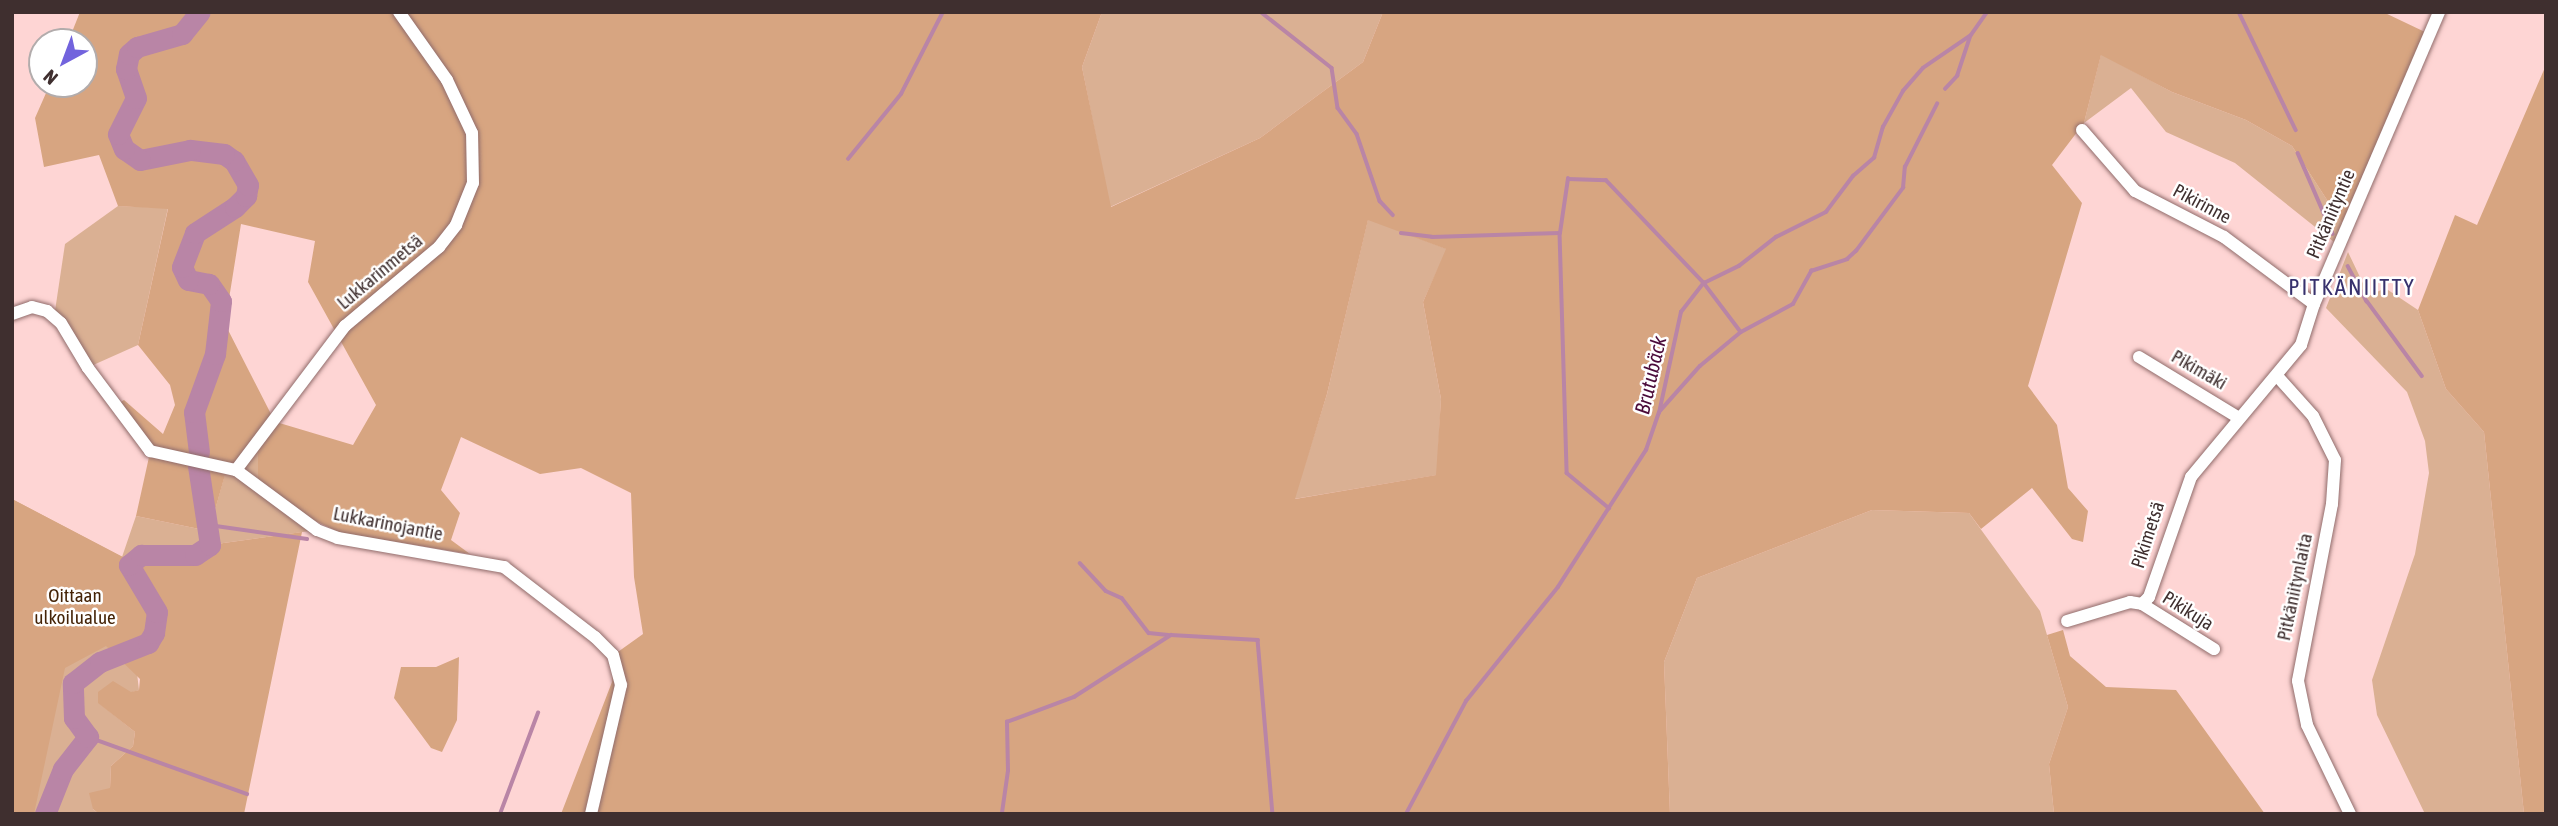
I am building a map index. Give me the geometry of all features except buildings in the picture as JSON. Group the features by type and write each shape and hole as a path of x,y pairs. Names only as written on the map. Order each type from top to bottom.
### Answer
{"street":[{"name":"Lukkarinmetsä","path":"236,470 345,326 439,247 456,225 473,183 472,132 447,80 399,12"},
{"name":"Pitkäniityntie","path":"2239,418 2278,377 2301,345 2314,304 2439,12"},
{"name":"Pikirinne","path":"2082,130 2135,191 2224,237 2314,304"},
{"name":"Lukkarinojantie","path":"12,314 32,307 47,311 61,323 88,368 150,451 236,470 317,530 338,538 504,567 595,636 613,655 621,685 591,814"},
{"name":"Pikimäki","path":"2139,357 2239,418"},
{"name":"Pitkäniitynlaita","path":"2278,377 2313,416 2335,460 2332,504 2298,681 2307,725 2350,814"},
{"name":"Pikimetsä","path":"2141,604 2148,597 2186,486 2239,418"},
{"path":"2067,621 2130,602 2141,604"},
{"name":"Pikikuja","path":"2141,604 2214,649"}],"green space":[{"path":"80,12 1102,12 1082,67 1111,207 1260,138 1363,62 1383,12 2383,12 2425,32 2342,223 2292,146 2246,120 2172,92 2101,55 2084,123 2052,165 2082,203 2028,386 2057,425 2068,488 2088,511 2083,542 2072,539 2032,488 1981,529 1969,513 1872,510 1697,578 1664,662 1670,814 561,814 612,682 615,654 643,634 634,577 631,493 581,468 540,474 461,437 441,490 460,513 451,540 470,554 341,533 296,512 258,484 258,450 276,422 353,445 376,405 308,282 315,241 241,224 225,324 271,414 237,464 227,468 209,531 136,516 149,457 156,448 141,437 117,404 124,400 163,434 175,405 170,385 138,345 168,209 118,206 99,155 44,167 35,118 44,98 98,98 98,28 74,28","holes":["1368,220 1446,249 1423,302 1441,399 1436,475 1295,499 1327,394"]},
{"path":"1102,12 1383,12 1363,62 1260,138 1110,207 1082,67"},
{"path":"2101,54 2172,92 2246,120 2292,146 2342,223 2334,242 2235,163 2166,132 2131,88 2084,123"},
{"path":"2546,65 2546,814 2524,814 2484,432 2446,389 2418,310 2455,215 2477,225"},
{"path":"118,206 168,208 138,345 91,366 55,311 65,244"},
{"path":"1368,219 1447,249 1423,302 1441,399 1437,475 1294,499 1327,394"},
{"path":"2348,252 2369,296 2385,288 2418,310 2446,389 2484,432 2524,814 2425,814 2377,715 2372,680 2415,554 2429,473 2425,441 2407,392 2326,308"},
{"name":"Oittaan ulkoilualue","path":"271,414 317,530 123,557 139,690 99,703 135,732 133,746 111,766 110,789 93,809 99,814 12,814 12,499 122,557 136,516 209,531 227,467"},
{"name":"Oittaan ulkoilualue","path":"12,499 123,557 302,532 244,814 99,814 93,809 89,793 110,788 111,766 133,746 135,732 98,703 98,692 113,681 131,692 139,690 140,679 106,646 65,668 34,814 12,814"},
{"path":"1872,510 1969,513 2040,611 2068,707 2049,764 2054,814 1670,814 1664,662 1697,578"},
{"path":"2063,630 2070,656 2106,687 2176,690 2265,814 2054,814 2049,764 2068,707 2047,635"},
{"path":"459,657 457,720 442,752 431,748 394,698 401,667 436,667"}],"waterway":[{"path":"199,452 194,412 215,354 221,301 209,284 188,280 182,267 195,233 235,207 246,196 248,185 234,161 224,154 190,150 140,160 124,149 118,134 136,98 126,69 129,54 137,47 182,34 200,12"},
{"path":"848,159 901,94 943,12"},
{"path":"1261,12 1332,68 1338,108 1357,134 1380,201 1393,215"},
{"name":"Brutubäck","path":"1406,814 1466,701 1558,587 1646,450 1659,413 1681,312 1704,283 1739,266 1776,237 1826,212 1853,176 1874,158 1883,127 1903,91 1923,68 1971,35 1987,12"},
{"path":"2239,12 2296,130"},
{"path":"1945,89 1957,76 1970,37"},
{"path":"1660,411 1700,366 1741,332 1793,304 1811,271 1847,259 1856,251 1903,188 1905,167 1937,104"},
{"path":"2298,153 2333,234"},
{"path":"1560,233 1568,179 1606,180 1704,283 1741,332"},
{"path":"1401,233 1432,237 1560,233 1567,473 1609,508"},
{"path":"2348,266 2367,301 2422,376"},
{"path":"45,814 63,769 88,737 74,718 73,683 100,662 148,643 154,633 157,612 129,565 141,555 195,555 210,545 198,466"},
{"path":"209,525 307,539"},
{"path":"1080,563 1106,591 1122,598 1149,633 1168,635"},
{"path":"1002,813 1008,771 1007,722 1074,697 1171,635 1258,640 1273,814"},
{"path":"500,814 538,713"},
{"path":"88,737 247,794"}],"district":[{"name":"PITKÄNIITTY","path":"2352,287"}]}
